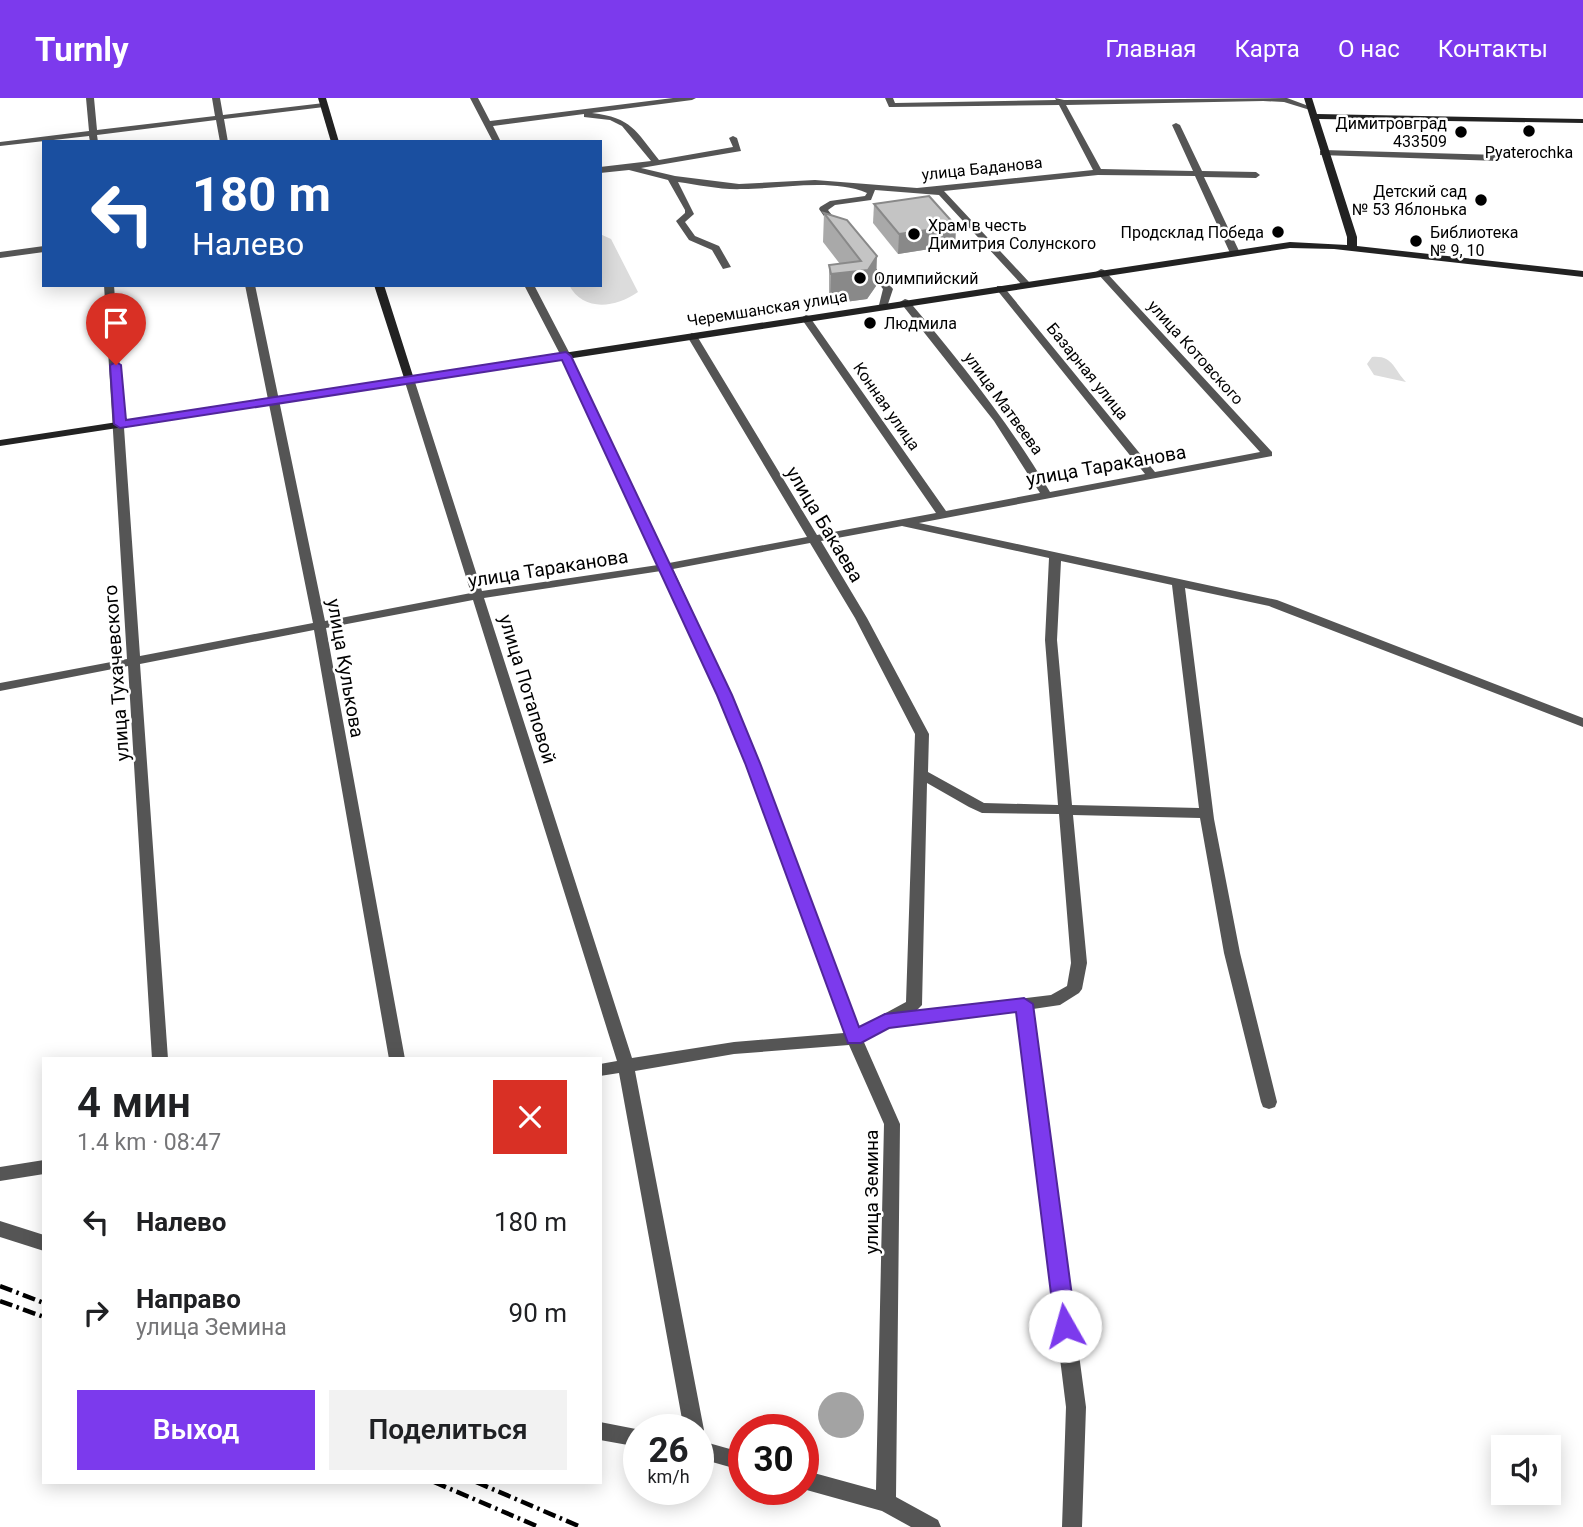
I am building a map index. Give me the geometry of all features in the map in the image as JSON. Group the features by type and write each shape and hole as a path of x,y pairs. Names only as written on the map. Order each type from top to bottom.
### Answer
{"main road":[{"path":"323,101 334,140"},
{"path":"1352,248 1352,237 1310,107 1583,121"},
{"name":"Черемшанская улица","path":"0,443 884,305 1301,244 1583,274"},
{"name":"улица Потаповой","path":"380,287 409,379"}],"street":[{"path":"90,98 93,137"},
{"path":"216,98 224,140"},
{"path":"474,98 496,140"},
{"path":"488,124 591,106 615,107 692,98"},
{"path":"889,98 892,105 1060,100 1264,99 1285,100 1310,107"},
{"path":"1060,100 1098,172"},
{"path":"53,140 93,137 323,101"},
{"path":"611,118 617,114 615,107"},
{"path":"571,111 611,118 625,124 657,163"},
{"path":"1177,125 1235,253"},
{"name":"улица Баданова","path":"602,170 738,149 733,138"},
{"path":"0,144 42,141"},
{"path":"1323,153 1499,158"},
{"name":"улица Баданова","path":"629,167 671,178 739,187 815,183 928,191 1098,172 1255,175"},
{"path":"671,178 689,210 690,214 680,221 688,236 694,243 716,248 726,267"},
{"path":"840,232 824,209 833,203 868,198 872,192 848,186"},
{"path":"928,191 942,193 1026,284"},
{"path":"0,255 42,249"},
{"path":"855,249 888,289 884,305"},
{"name":"улица Котовского","path":"1101,272 1268,454"},
{"name":"улица Тухачевского","path":"109,287 160,1057"},
{"name":"улица Кулькова","path":"250,287 320,627 397,1057"},
{"name":"улица Земина","path":"530,287 566,356 666,567 753,763 854,1038 892,1124 886,1502"},
{"name":"Базарная улица","path":"1000,288 1152,475"},
{"name":"улица Матвеева","path":"905,302 982,395 1016,441 1046,494"},
{"name":"Конная улица","path":"806,317 942,513"},
{"name":"улица Бакаева","path":"692,337 861,618 922,734 920,774"},
{"name":"улица Потаповой","path":"409,379 626,1065 691,1414"},
{"name":"улица Тараканова","path":"0,687 479,595 666,567 942,513 1268,454"},
{"path":"898,522 1273,603 1583,723"},
{"path":"885,1021 1054,1001 1073,989 1079,963 1051,640 1055,555"},
{"path":"1178,582 1207,813 1232,953 1269,1102"},
{"path":"602,1070 734,1048 854,1038 914,1005 920,774 944,783 958,795 982,808 1207,813"},
{"path":"1024,1004 1076,1407 1072,1527"},
{"path":"0,1174 42,1167"},
{"path":"0,1229 42,1242"},
{"path":"602,1430 623,1435"},
{"path":"819,1483 886,1502 931,1527"}],"shaded area":[{"path":"602,235 611,239 638,292 619,301 600,305 582,300 570,287 602,287"},
{"path":"1372,357 1389,361 1406,382 1374,375 1367,364"},
{"path":"832,1393 850,1393 858,1398 863,1406 863,1424 858,1432 850,1437 832,1437 824,1432 819,1424 819,1406 824,1398"}],"building":[{"path":"929,196 956,226 899,234 874,204"},
{"path":"824,213 847,220 877,256 868,270 831,274 829,265 861,261"}],"railway":[{"path":"0,1286 42,1302"},
{"path":"0,1301 42,1316"},
{"path":"439,1484 539,1527"},
{"path":"481,1484 581,1527"}],"place":[{"name":"Pyaterochka","path":"1529,131"},
{"name":"Димитровград 433509","path":"1461,132"},
{"name":"Детский сад № 53 Яблонька","path":"1481,200"},
{"name":"Продсклад Победа","path":"1278,232"},
{"name":"Храм в честь Димитрия Солунского","path":"914,234"},
{"name":"Библиотека № 9, 10","path":"1416,241"},
{"name":"Олимпийский","path":"860,278"},
{"name":"Людмила","path":"870,323"}],"route":[{"path":"116,365 120,424 566,356 706,653 753,763 854,1038 885,1021 1024,1004 1065,1326"}]}
